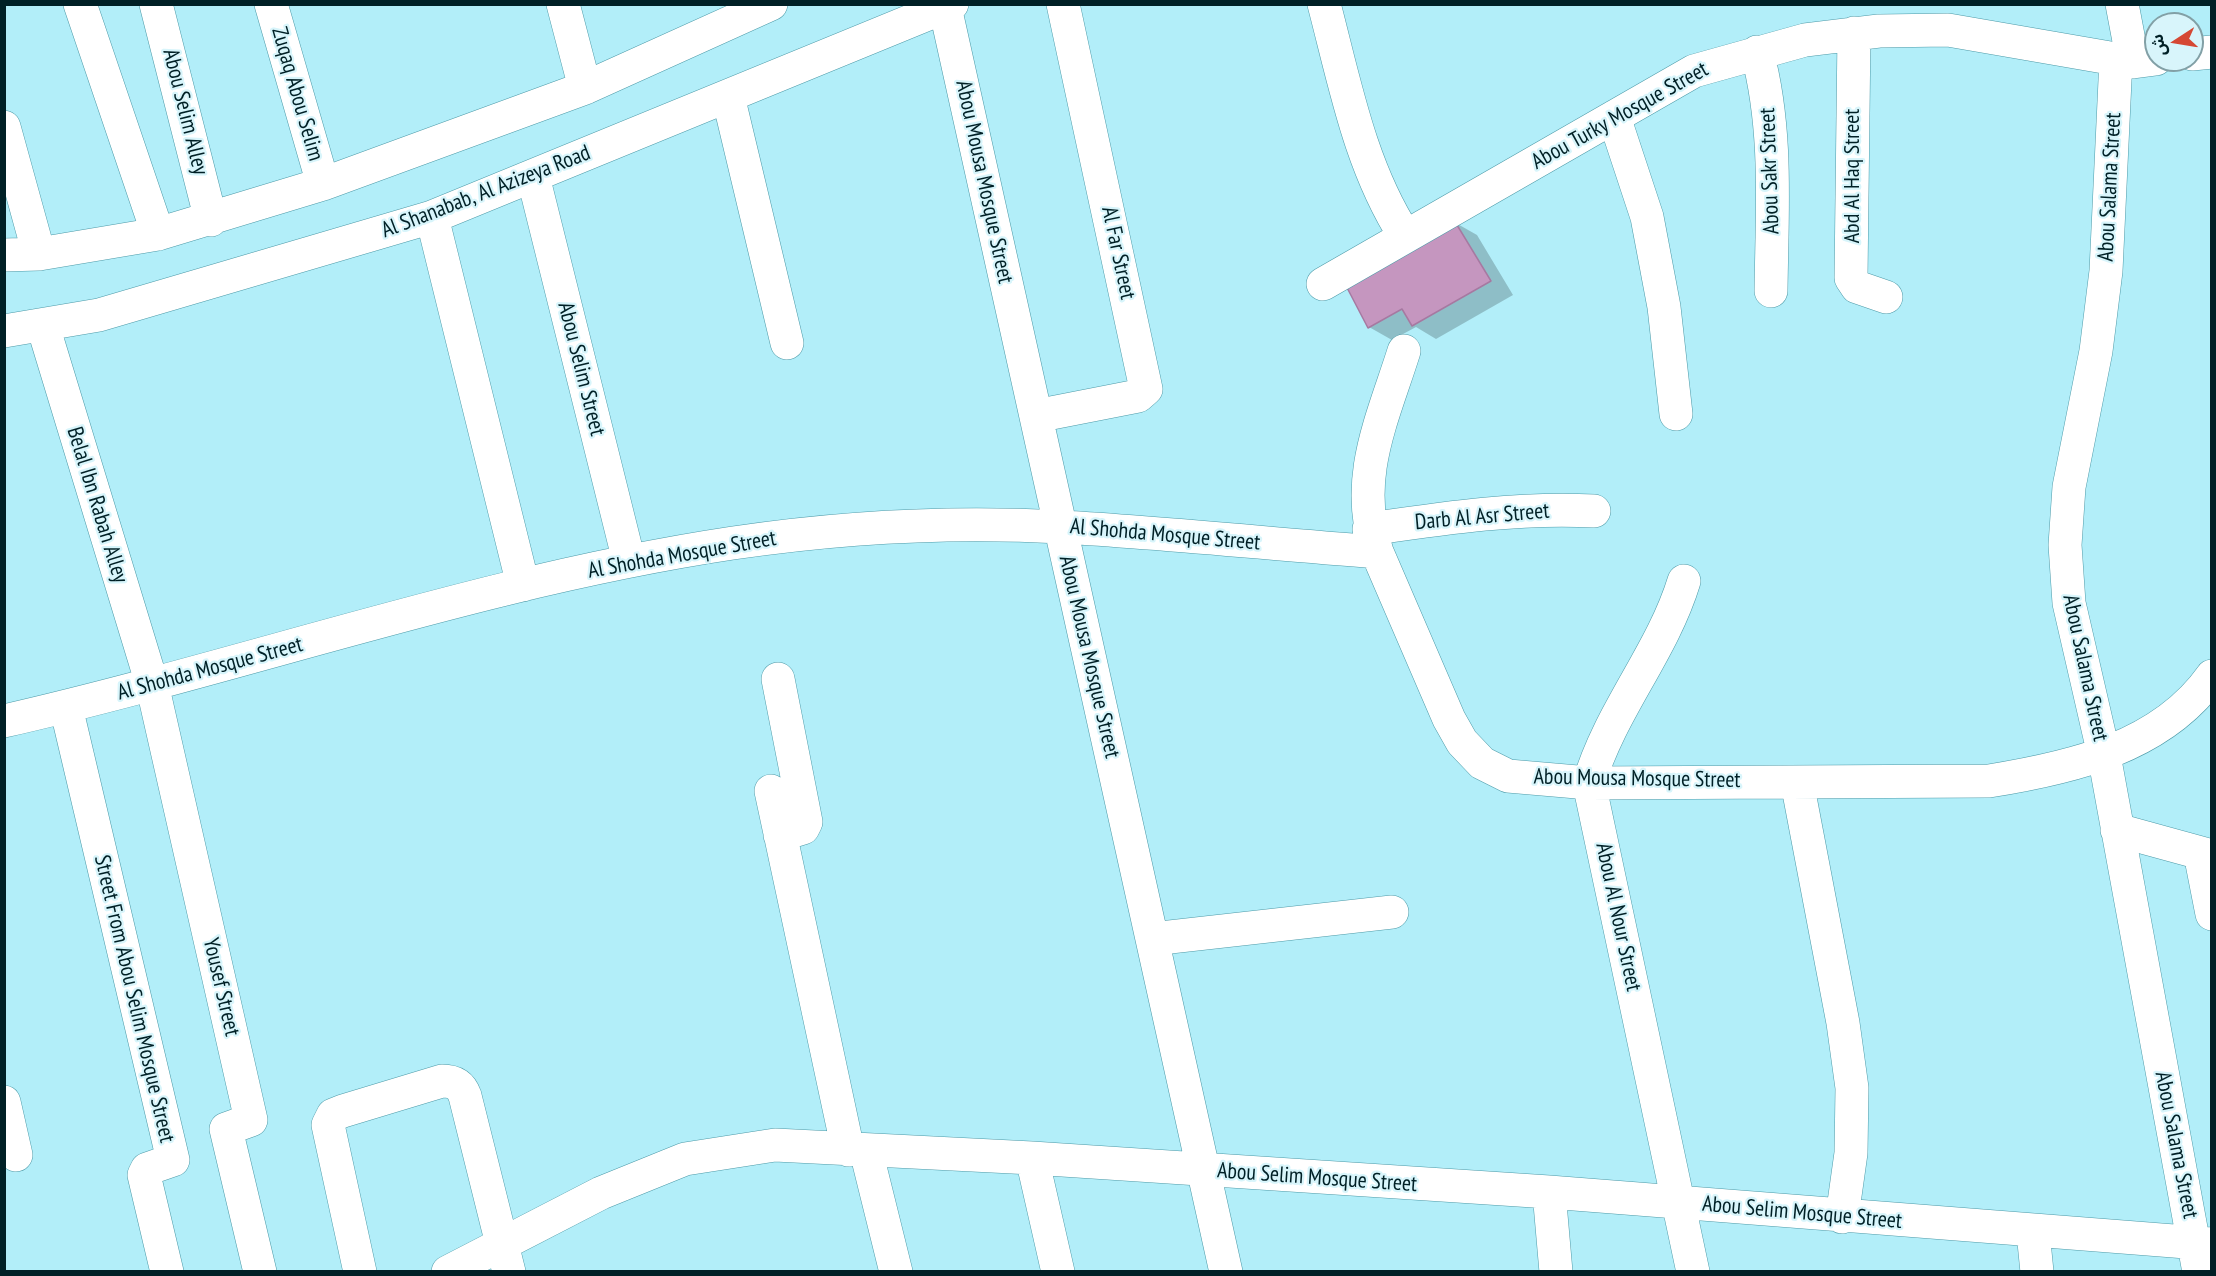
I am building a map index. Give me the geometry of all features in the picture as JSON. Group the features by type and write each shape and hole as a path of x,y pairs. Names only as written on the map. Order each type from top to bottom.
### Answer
{"street":[{"path":"80,4 158,234"},
{"name":"Abou Selim Alley","path":"156,4 211,220"},
{"name":"Zuqaq Abou Selim","path":"271,4 323,184"},
{"path":"563,4 585,88"},
{"path":"4,255 39,254 158,234 211,220 323,184 585,88 732,12 771,4"},
{"name":"Al Far Street","path":"1036,416 1138,396 1146,389 1063,4"},
{"path":"1324,4 1371,174 1386,206 1405,236"},
{"name":"Abou Salama Street","path":"2122,4 2135,60 2096,351 2069,487 2065,545 2069,603 2104,755 2201,1253"},
{"name":"Abou Mousa Mosque Street","path":"949,6 1060,527 1226,1272"},
{"name":"Al Shanabab, Al Azizeya Road","path":"4,331 99,315 432,217 949,6"},
{"name":"Abou Turky Mosque Street","path":"1323,284 1694,71 1757,52 1870,22 1951,17 2135,60"},
{"name":"Abd Al Haq Street","path":"1870,22 1851,278 1857,287 1886,297"},
{"name":"Abou Sakr Street","path":"1757,52 1767,95 1773,151 1771,291"},
{"path":"728,96 787,343"},
{"path":"1614,117 1647,217 1664,307 1676,414"},
{"path":"4,126 39,254"},
{"name":"Abou Selim Street","path":"533,176 629,561"},
{"path":"432,217 524,585"},
{"name":"Belal Ibn Rabah Alley","path":"43,326 152,684"},
{"name":"Abou Mousa Mosque Street","path":"1404,351 1371,458 1366,493 1373,541 1449,718 1462,742 1482,763 1508,776 1589,783 1989,781 2047,772 2104,755 2143,736 2178,711 2211,676"},
{"name":"Darb Al Asr Street","path":"1373,541 1501,511 1548,509 1594,511"},
{"name":"Al Shohda Mosque Street","path":"4,721 66,707 524,585 629,561 736,543 843,531 952,526 1060,527 1373,541"},
{"name":"Abou Al Nour Street","path":"1684,581 1660,643 1597,756 1589,783 1693,1272"},
{"path":"778,679 807,822 797,831 780,835"},
{"name":"Yousef Street","path":"152,684 251,1120 226,1129 260,1272"},
{"name":"Street From Abou Selim Mosque Street","path":"66,707 173,1160 147,1169 144,1175 167,1272"},
{"path":"1797,782 1843,1023 1852,1088 1851,1153 1842,1217"},
{"path":"771,791 857,1150 896,1272"},
{"path":"2117,831 2206,854 2211,914"},
{"path":"1152,939 1392,912"},
{"path":"360,1272 328,1125 333,1115 343,1111 442,1081 453,1081 462,1087 506,1258"},
{"path":"4,1102 16,1155"},
{"name":"Abou Selim Mosque Street","path":"448,1272 506,1258 601,1193 685,1159 775,1145 1032,1158 1550,1192 2033,1232 2201,1253"},
{"path":"1032,1158 1058,1272"},
{"path":"1550,1192 1556,1272"},
{"path":"2033,1232 2037,1272"}],"building":[{"path":"1454,220 1491,281 1412,326 1402,309 1368,328 1343,280"}]}
